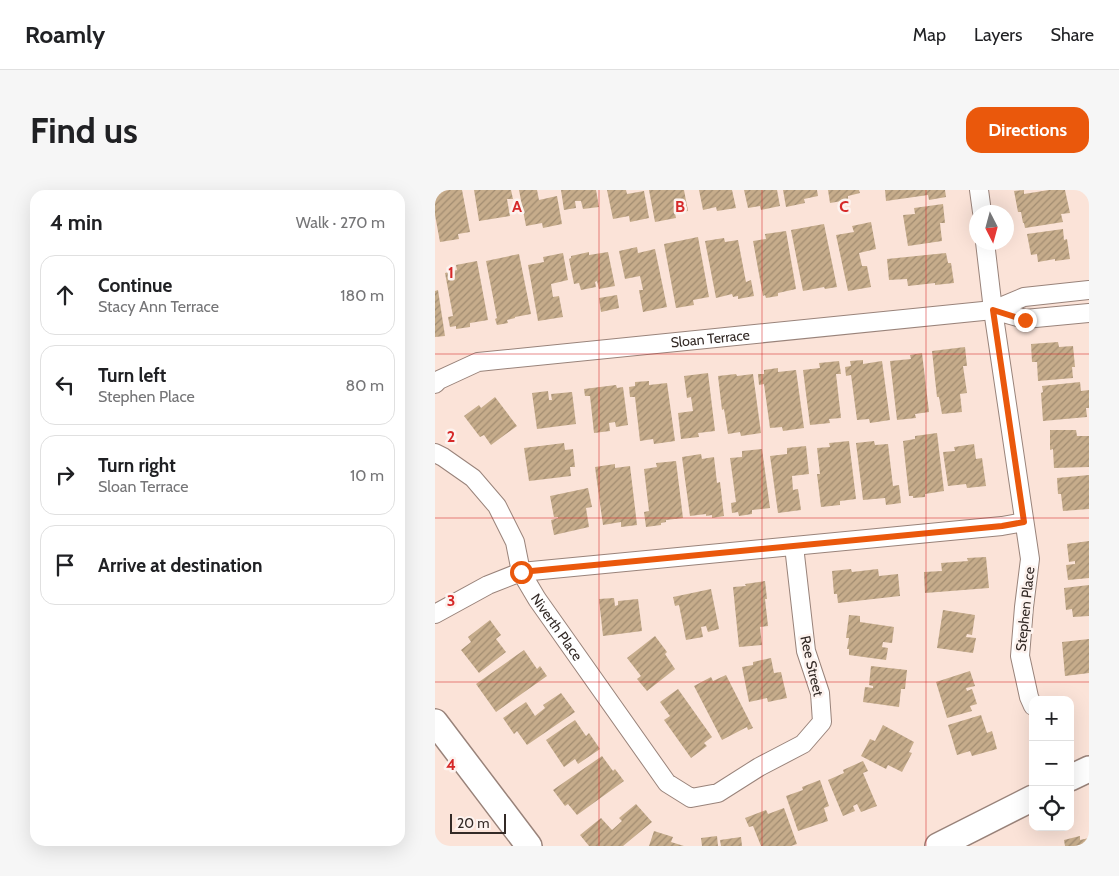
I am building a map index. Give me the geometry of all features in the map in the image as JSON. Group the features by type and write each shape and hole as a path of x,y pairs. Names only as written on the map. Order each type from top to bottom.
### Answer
{"street":[{"path":"979,190 981,205"},
{"name":"Stephen Place","path":"986,250 1030,559 1020,656 1029,697"},
{"name":"Sloan Terrace","path":"435,384 439,380 477,362 993,310 1023,297 1089,290"},
{"name":"Sloan Terrace","path":"993,310 1025,320 1089,313"},
{"name":"Niverth Place","path":"435,453 473,478 497,506 515,542 521,572 537,599 667,783 691,798"},
{"path":"435,614 488,585 521,572 1002,526 1024,522"},
{"name":"Ree Street","path":"691,798 718,793 759,767 803,744 821,722 820,693 806,651 794,546"},
{"path":"435,722 529,846"},
{"path":"938,846 1029,800"}],"building":[{"path":"435,190 462,190 470,232 458,234 459,239 440,242 435,215"},
{"path":"474,190 511,190 513,199 507,199 510,216 479,221"},
{"path":"519,190 537,190 539,200 557,196 562,224 543,228 542,223 526,226"},
{"path":"561,190 596,190 599,207 583,209 581,201 575,201 576,208 564,210"},
{"path":"607,190 626,190 627,194 644,191 649,218 630,222 629,216 613,219"},
{"path":"649,190 684,190 688,211 675,213 676,218 655,222"},
{"path":"699,190 732,190 736,208 717,211 716,207 703,210"},
{"path":"744,190 777,190 780,206 761,210 760,206 748,208"},
{"path":"783,190 817,190 818,196 804,199 805,203 786,207"},
{"path":"828,190 859,190 860,193 848,196 848,200 830,203"},
{"path":"885,190 945,190 946,197 929,200 928,195 886,201"},
{"path":"1024,190 1024,194 1049,190 1065,190 1070,213 1061,214 1063,222 1025,228 1021,212 1018,212 1014,191"},
{"path":"943,204 945,223 940,223 942,241 908,246 903,215 915,214 914,208"},
{"path":"871,222 876,249 859,253 862,266 867,266 871,287 848,291 836,235 854,232 852,226"},
{"path":"824,224 837,287 825,289 824,287 803,291 791,230"},
{"path":"1063,229 1064,240 1067,239 1070,259 1038,262 1037,254 1031,255 1027,234"},
{"path":"786,231 796,289 778,293 778,296 766,298 765,295 763,296 753,241 766,239 765,234"},
{"path":"698,237 709,297 693,300 694,305 676,308 664,244"},
{"path":"724,238 725,242 738,240 746,282 751,280 754,296 738,299 738,296 733,297 732,294 716,298 705,241"},
{"path":"637,247 638,253 655,249 667,307 643,312 639,290 643,290 640,276 625,279 619,251"},
{"path":"589,252 589,255 608,252 615,286 599,289 597,281 595,282 596,287 581,290 579,283 574,284 569,259 571,256"},
{"path":"563,253 568,280 551,284 553,297 559,296 563,317 538,321 528,265 544,262 543,257"},
{"path":"946,253 948,263 951,263 954,283 908,286 907,279 889,280 887,259"},
{"path":"519,254 531,314 515,317 507,320 508,323 497,325 486,261"},
{"path":"477,261 488,320 470,323 470,327 456,329 456,326 450,327 448,317 453,316 445,273 457,270 456,265"},
{"path":"438,290 445,336 435,337 435,291"},
{"path":"617,295 619,308 601,312 599,298"},
{"path":"1058,342 1059,347 1073,346 1075,367 1072,367 1073,378 1038,381 1037,362 1032,362 1031,344"},
{"path":"965,347 967,366 963,366 967,393 960,394 962,412 942,414 939,397 937,397 932,351"},
{"path":"922,353 929,412 915,414 916,418 897,420 890,361 911,359 910,355"},
{"path":"863,360 863,364 882,361 890,420 870,423 869,419 857,420 851,375 846,376 845,367 851,366 850,361"},
{"path":"839,361 841,374 836,374 841,418 829,419 830,423 810,425 803,370 820,368 819,363"},
{"path":"778,368 778,372 796,370 804,428 783,431 782,427 770,428 764,384 759,385 758,374 764,374 764,370"},
{"path":"708,373 715,431 698,433 699,437 681,439 678,413 693,411 691,397 687,398 684,376"},
{"path":"736,374 737,376 753,374 761,433 741,436 740,432 728,434 724,409 722,410 718,376"},
{"path":"649,381 649,385 667,383 675,441 654,444 653,439 640,441 635,397 630,397 629,387 635,386 635,382"},
{"path":"1080,382 1081,391 1089,390 1089,408 1086,408 1087,417 1043,421 1042,386"},
{"path":"616,385 617,388 623,387 628,425 616,427 615,422 609,423 610,431 594,433 590,396 585,396 584,389"},
{"path":"548,391 549,400 552,400 551,394 572,392 576,424 537,429 532,393"},
{"path":"495,397 517,426 491,445 484,435 480,437 464,416 479,405 481,408"},
{"path":"1050,430 1076,430 1077,436 1089,436 1089,467 1054,468 1053,449 1050,450"},
{"path":"937,433 944,491 925,494 925,497 913,498 913,496 909,496 903,441 915,439 915,436"},
{"path":"849,441 856,499 840,501 840,505 821,507 817,474 820,474 817,448 830,447 829,443"},
{"path":"874,441 875,445 888,444 893,486 899,485 901,503 886,505 885,498 863,500 856,443"},
{"path":"564,443 565,450 573,449 575,467 570,467 571,476 529,481 524,448"},
{"path":"974,444 976,459 982,458 986,486 967,488 966,484 948,486 943,452 955,451 954,447"},
{"path":"806,446 809,474 792,476 793,490 798,489 801,510 778,513 770,456 787,454 787,448"},
{"path":"762,449 770,508 752,510 752,514 739,516 738,512 732,513 731,503 736,502 730,458 742,457 742,451"},
{"path":"701,454 702,459 714,457 717,483 720,482 724,516 712,518 712,515 706,516 706,514 690,516 682,457"},
{"path":"676,461 683,518 666,520 661,525 646,527 644,512 649,511 644,469 657,467 656,463"},
{"path":"615,464 615,468 630,466 637,525 621,527 621,522 603,525 595,467"},
{"path":"1089,475 1089,509 1063,511 1061,494 1058,494 1057,478"},
{"path":"588,488 592,507 586,508 589,527 554,535 551,520 558,517 554,517 550,496"},
{"path":"1089,541 1089,578 1068,580 1066,565 1075,564 1075,561 1069,562 1067,544"},
{"path":"986,557 989,588 925,593 924,572 942,571 941,563 968,561 967,558"},
{"path":"851,569 852,572 878,569 879,576 898,574 900,596 838,603 837,594 834,594 832,571"},
{"path":"765,581 768,626 760,627 762,645 739,647 733,587"},
{"path":"1089,585 1089,616 1073,617 1072,609 1066,610 1064,588"},
{"path":"711,589 719,629 708,632 706,626 701,627 703,637 686,640 679,605 675,606 673,597"},
{"path":"614,598 615,606 618,605 618,601 638,599 642,631 603,636 599,599"},
{"path":"943,610 975,615 972,635 967,634 966,637 976,638 973,653 937,648"},
{"path":"849,615 860,616 860,622 894,627 892,643 883,642 882,647 888,648 886,660 849,655 849,649 847,649 849,638 846,638"},
{"path":"490,620 501,635 496,639 506,652 479,673 461,650 471,642 468,637"},
{"path":"655,636 667,652 665,654 675,669 647,691 637,679 641,676 627,658"},
{"path":"1089,639 1089,673 1065,676 1062,642"},
{"path":"524,650 537,669 540,666 547,676 496,712 476,684"},
{"path":"771,658 774,673 781,672 787,698 768,702 767,698 749,702 742,667 753,665 753,662"},
{"path":"871,666 907,670 905,689 901,689 899,707 863,702 865,687 873,688 873,686 869,685"},
{"path":"970,671 975,686 966,688 967,691 972,689 977,704 970,706 972,711 947,718 936,682"},
{"path":"726,675 753,728 748,730 747,727 722,740 694,686 711,677 713,681"},
{"path":"678,689 712,737 704,743 707,746 691,758 664,720 670,716 660,702"},
{"path":"561,693 575,712 527,745 517,731 514,734 503,718 526,702 535,716 545,708 543,705"},
{"path":"981,715 987,733 992,731 997,749 972,756 970,751 957,755 948,725"},
{"path":"575,720 586,736 589,733 600,749 578,764 575,759 564,767 546,740"},
{"path":"883,725 914,742 909,752 912,753 902,772 888,765 886,769 861,756 870,739 875,741"},
{"path":"602,756 613,771 615,769 624,781 577,815 568,804 565,806 553,790"},
{"path":"863,761 868,771 863,773 877,806 861,812 857,804 853,806 855,811 843,816 828,780 844,773 843,770"},
{"path":"820,780 829,806 824,808 828,821 798,831 786,796 803,790 802,787"},
{"path":"636,804 652,822 623,846 589,846 580,835 601,818 612,830 622,821 619,818"},
{"path":"784,808 797,844 791,846 761,846 753,826 749,827 745,818 766,810 768,814"},
{"path":"654,831 673,837 671,842 684,846 649,846"},
{"path":"717,836 718,846 702,846 701,838"},
{"path":"1080,836 1080,840 1089,838 1089,846 1065,846 1064,840"},
{"path":"741,837 742,846 721,846 720,840"}],"route":[{"path":"521,572 1002,526 1024,522 993,310 1025,320"}]}
